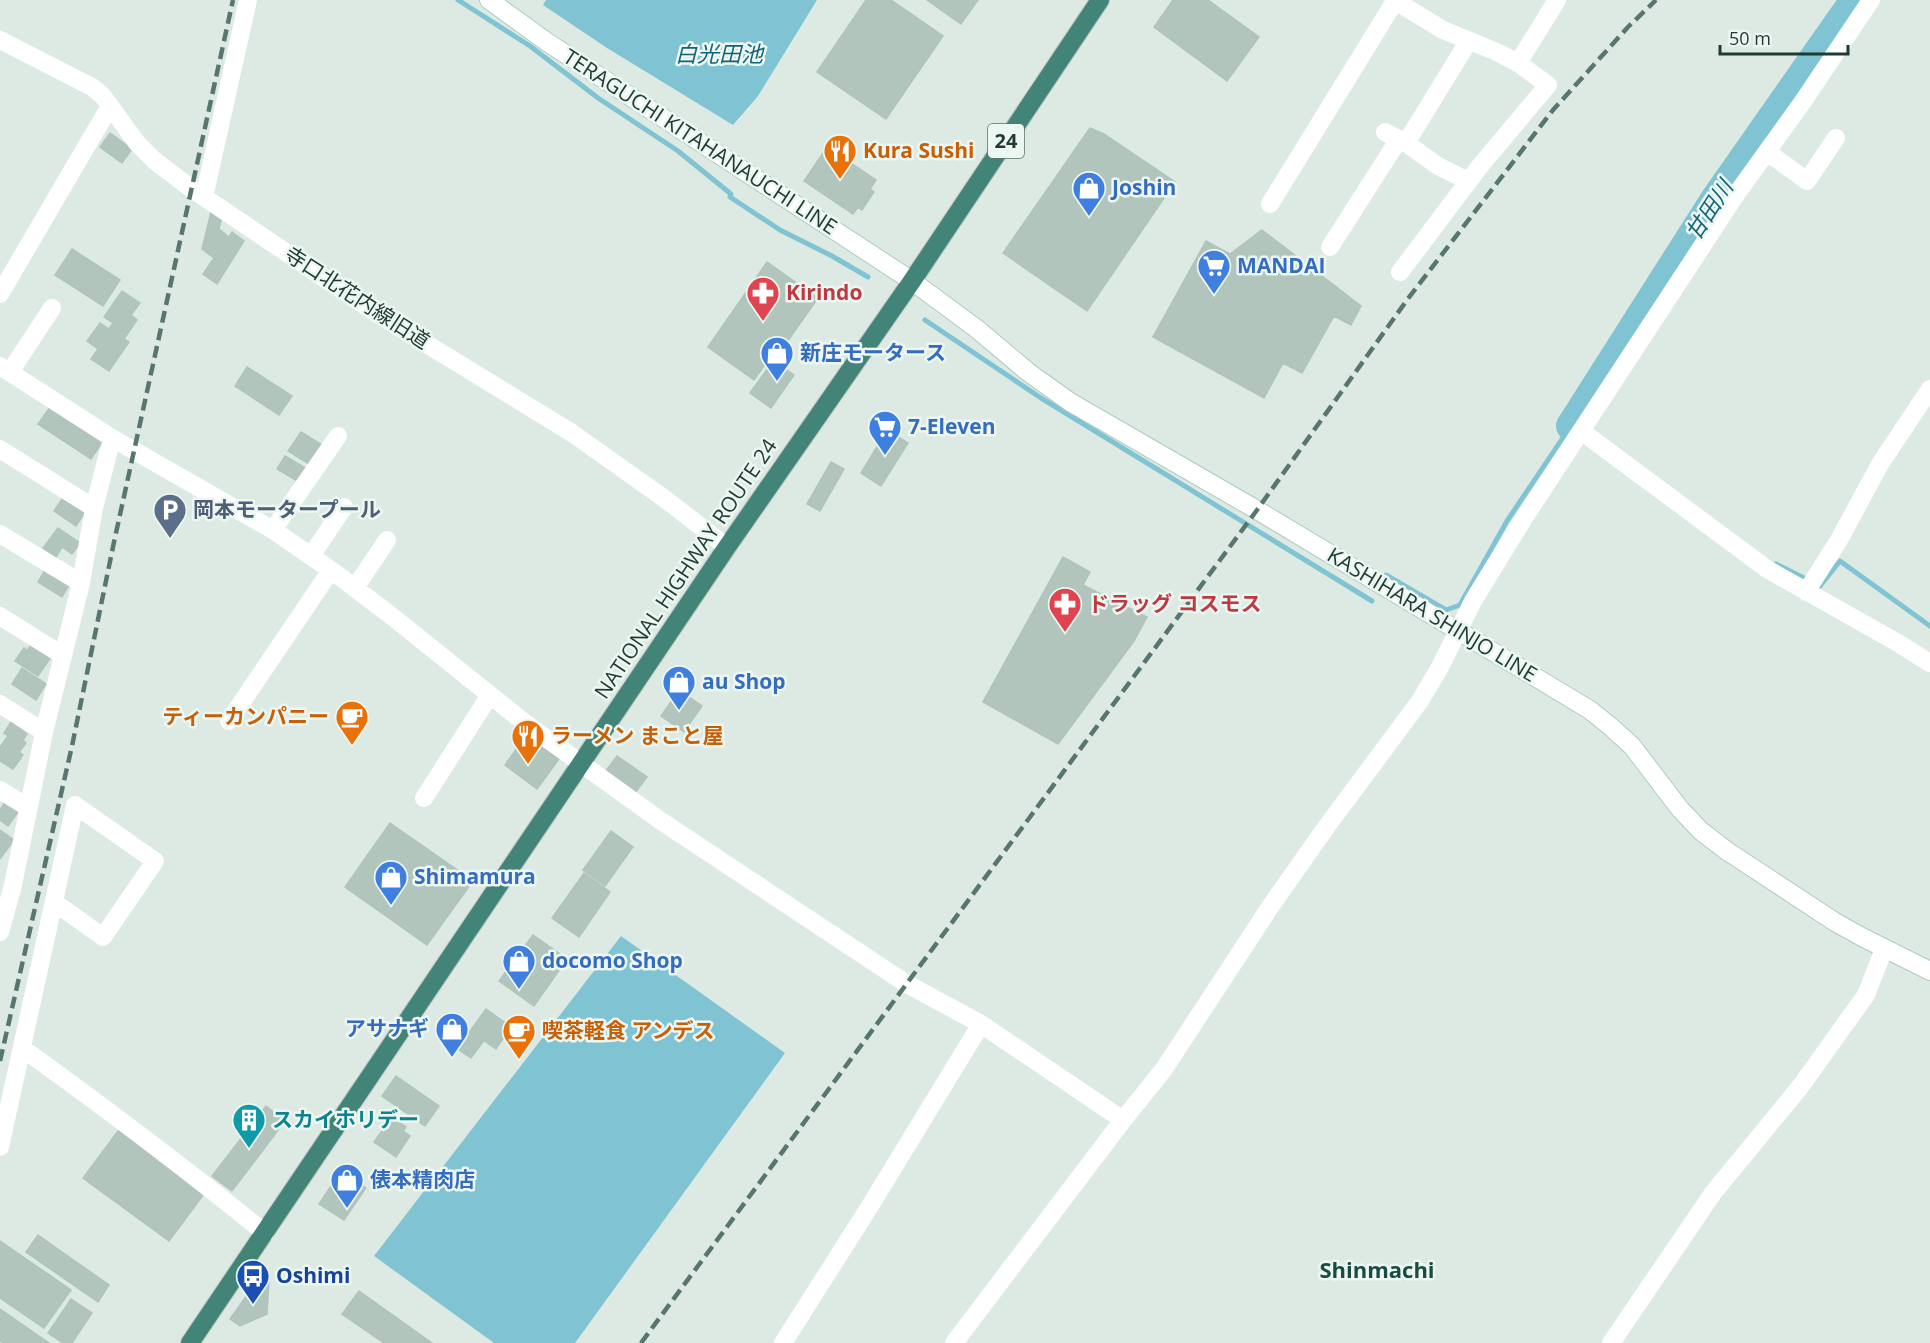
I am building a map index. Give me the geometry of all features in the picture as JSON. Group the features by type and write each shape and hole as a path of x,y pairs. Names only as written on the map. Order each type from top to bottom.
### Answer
{"highway":[{"name":"NATIONAL HIGHWAY ROUTE 24","path":"190,1343 727,547 912,281 1101,0"}],"street":[{"path":"204,197 248,0"},
{"name":"TERAGUCHI KITAHANAUCHI LINE","path":"489,0 548,42 912,281"},
{"path":"1270,204 1395,0 1443,30 1518,63 1548,85 1468,181 1400,272"},
{"path":"1518,63 1557,0"},
{"path":"954,1343 1175,1054 1302,862 1420,701 1490,573 1581,431 1708,236 1816,83 1871,0"},
{"name":"寺口北花内線旧道","path":"0,40 92,87 111,106 137,143 173,175 376,313 572,434 665,499 727,547"},
{"path":"1330,247 1397,138 1468,42"},
{"path":"0,294 111,106"},
{"path":"1397,138 1438,166 1468,181"},
{"path":"1767,152 1806,181 1836,138"},
{"name":"KASHIHARA SHINJO LINE","path":"912,281 1070,402 1257,510 1590,711 1611,726 1632,746 1680,809 1701,831 1727,851 1835,922 1930,971"},
{"path":"52,308 5,369 112,438 273,530 355,588 581,764 679,833 907,984 981,1024 1123,1120"},
{"path":"1806,592 1839,540 1880,464 1930,389"},
{"path":"1581,431 1759,564 1930,663"},
{"path":"273,530 338,436"},
{"path":"0,932 6,881 29,808 44,732 81,584 94,508 112,438"},
{"path":"0,449 94,508"},
{"path":"311,556 344,507"},
{"path":"0,534 81,584"},
{"path":"355,588 387,540"},
{"path":"229,721 331,570"},
{"path":"0,616 62,655"},
{"path":"424,798 490,695"},
{"path":"0,704 44,732"},
{"path":"0,790 29,808"},
{"path":"0,1147 75,805 155,861 103,936 54,902"},
{"path":"1611,1343 1713,1193 1800,1087 1866,995 1884,949"},
{"path":"783,1343 981,1024"},
{"path":"22,1048 179,1164 264,1233"}],"water":[{"name":"白光田池","path":"546,0 817,0 758,96 733,125 607,48 543,5"},
{"path":"621,936 785,1053 575,1343 494,1343 374,1256"}],"building":[{"path":"866,0 891,0 943,36 886,119 817,72"},
{"path":"927,0 978,0 961,24"},
{"path":"1173,0 1208,0 1259,37 1227,81 1154,27"},
{"name":"Joshin","path":"1090,128 1104,134 1175,182 1087,311 1003,253"},
{"path":"110,133 132,149 122,163 100,147"},
{"name":"Kura Sushi","path":"827,147 876,180 870,189 874,192 862,210 858,207 853,214 804,181"},
{"path":"212,208 223,211 219,229 229,237 232,232 244,241 217,284 203,274 214,258 202,249"},
{"path":"1262,230 1361,306 1351,325 1334,316 1302,373 1283,363 1264,398 1153,337 1206,241 1230,254"},
{"path":"72,249 120,280 103,306 55,275"},
{"name":"Kirindo","path":"767,262 818,298 778,355 774,352 754,380 708,347"},
{"path":"122,291 140,303 131,315 137,320 124,339 129,342 109,371 91,359 98,349 87,341 100,323 109,329 113,323 104,317"},
{"path":"773,361 794,375 771,408 750,393"},
{"path":"247,367 292,396 279,415 235,386"},
{"path":"53,403 98,433 102,443 91,459 38,424"},
{"path":"887,430 908,443 881,486 861,473"},
{"path":"301,432 322,445 309,464 288,451"},
{"path":"285,456 307,469 299,482 277,469"},
{"path":"831,462 844,469 820,511 807,504"},
{"path":"64,496 86,511 76,526 54,511"},
{"path":"58,528 80,543 72,554 62,547 56,557 43,548"},
{"path":"1063,557 1090,572 1083,585 1147,617 1134,641 1058,744 983,702"},
{"path":"45,570 69,585 62,597 38,582"},
{"path":"34,640 51,657 38,676 15,661 24,648 27,651"},
{"path":"22,668 46,684 36,700 12,684"},
{"path":"679,690 702,706 684,732 661,716"},
{"path":"11,722 27,734 23,740 26,743 19,752 23,755 13,769 0,761 0,747 8,736 4,733"},
{"path":"526,735 559,759 537,789 505,765"},
{"path":"617,756 647,777 635,793 605,772"},
{"path":"5,802 18,812 8,826 0,820 0,810"},
{"path":"390,823 473,881 427,945 345,887"},
{"path":"0,830 14,840 0,859"},
{"path":"611,831 633,847 605,886 583,870"},
{"path":"584,873 610,892 579,937 552,918"},
{"path":"533,935 567,959 534,1006 499,981"},
{"path":"486,1009 511,1027 496,1049 470,1031"},
{"path":"455,1022 483,1042 471,1058 443,1039"},
{"path":"396,1076 439,1106 425,1126 382,1096"},
{"name":"スカイホリデー","path":"266,1106 285,1121 232,1191 212,1176"},
{"path":"392,1117 406,1127 403,1131 410,1136 396,1157 374,1142"},
{"path":"121,1127 207,1190 169,1241 83,1178"},
{"path":"341,1171 366,1188 344,1220 319,1204"},
{"path":"38,1235 109,1285 98,1302 26,1252"},
{"path":"0,1241 71,1290 44,1328 0,1298"},
{"path":"261,1275 269,1280 267,1314 240,1326 230,1319"},
{"path":"359,1291 432,1343 384,1343 342,1314"},
{"path":"71,1299 92,1313 72,1343 63,1343 48,1333"},
{"path":"0,1309 49,1343 4,1343 0,1341"}],"waterway":[{"path":"458,0 530,46 598,98 678,151 731,194 730,197 780,230 868,277"},
{"name":"甘田川","path":"1571,426 1716,198 1855,0"},
{"path":"925,320 1041,398 1372,601"},
{"path":"1386,575 1446,610 1460,605 1507,521 1571,426"},
{"path":"1776,564 1820,586 1840,561 1930,626"}],"railway":[{"path":"0,1061 72,746 114,542 233,0"},
{"path":"641,1343 1257,510 1407,300 1553,110 1628,27 1656,0"}],"place":[{"name":"Kura Sushi","path":"840,180"},
{"name":"Joshin","path":"1089,217"},
{"name":"MANDAI","path":"1214,295"},
{"name":"Kirindo","path":"763,322"},
{"name":"新庄モータース","path":"777,382"},
{"name":"7-Eleven","path":"885,456"},
{"name":"岡本モータープール","path":"170,539"},
{"name":"ドラッグ コスモス","path":"1065,633"},
{"name":"au Shop","path":"679,711"},
{"name":"ティーカンパニー","path":"352,746"},
{"name":"ラーメン まこと屋","path":"528,765"},
{"name":"Shimamura","path":"391,906"},
{"name":"docomo Shop","path":"519,990"},
{"name":"アサナギ","path":"452,1058"},
{"name":"喫茶軽食 アンデス","path":"519,1060"},
{"name":"スカイホリデー","path":"249,1149"},
{"name":"俵本精肉店","path":"347,1209"},
{"name":"Oshimi","path":"253,1305"}],"district":[{"name":"Shinmachi","path":"1377,1270"}]}
